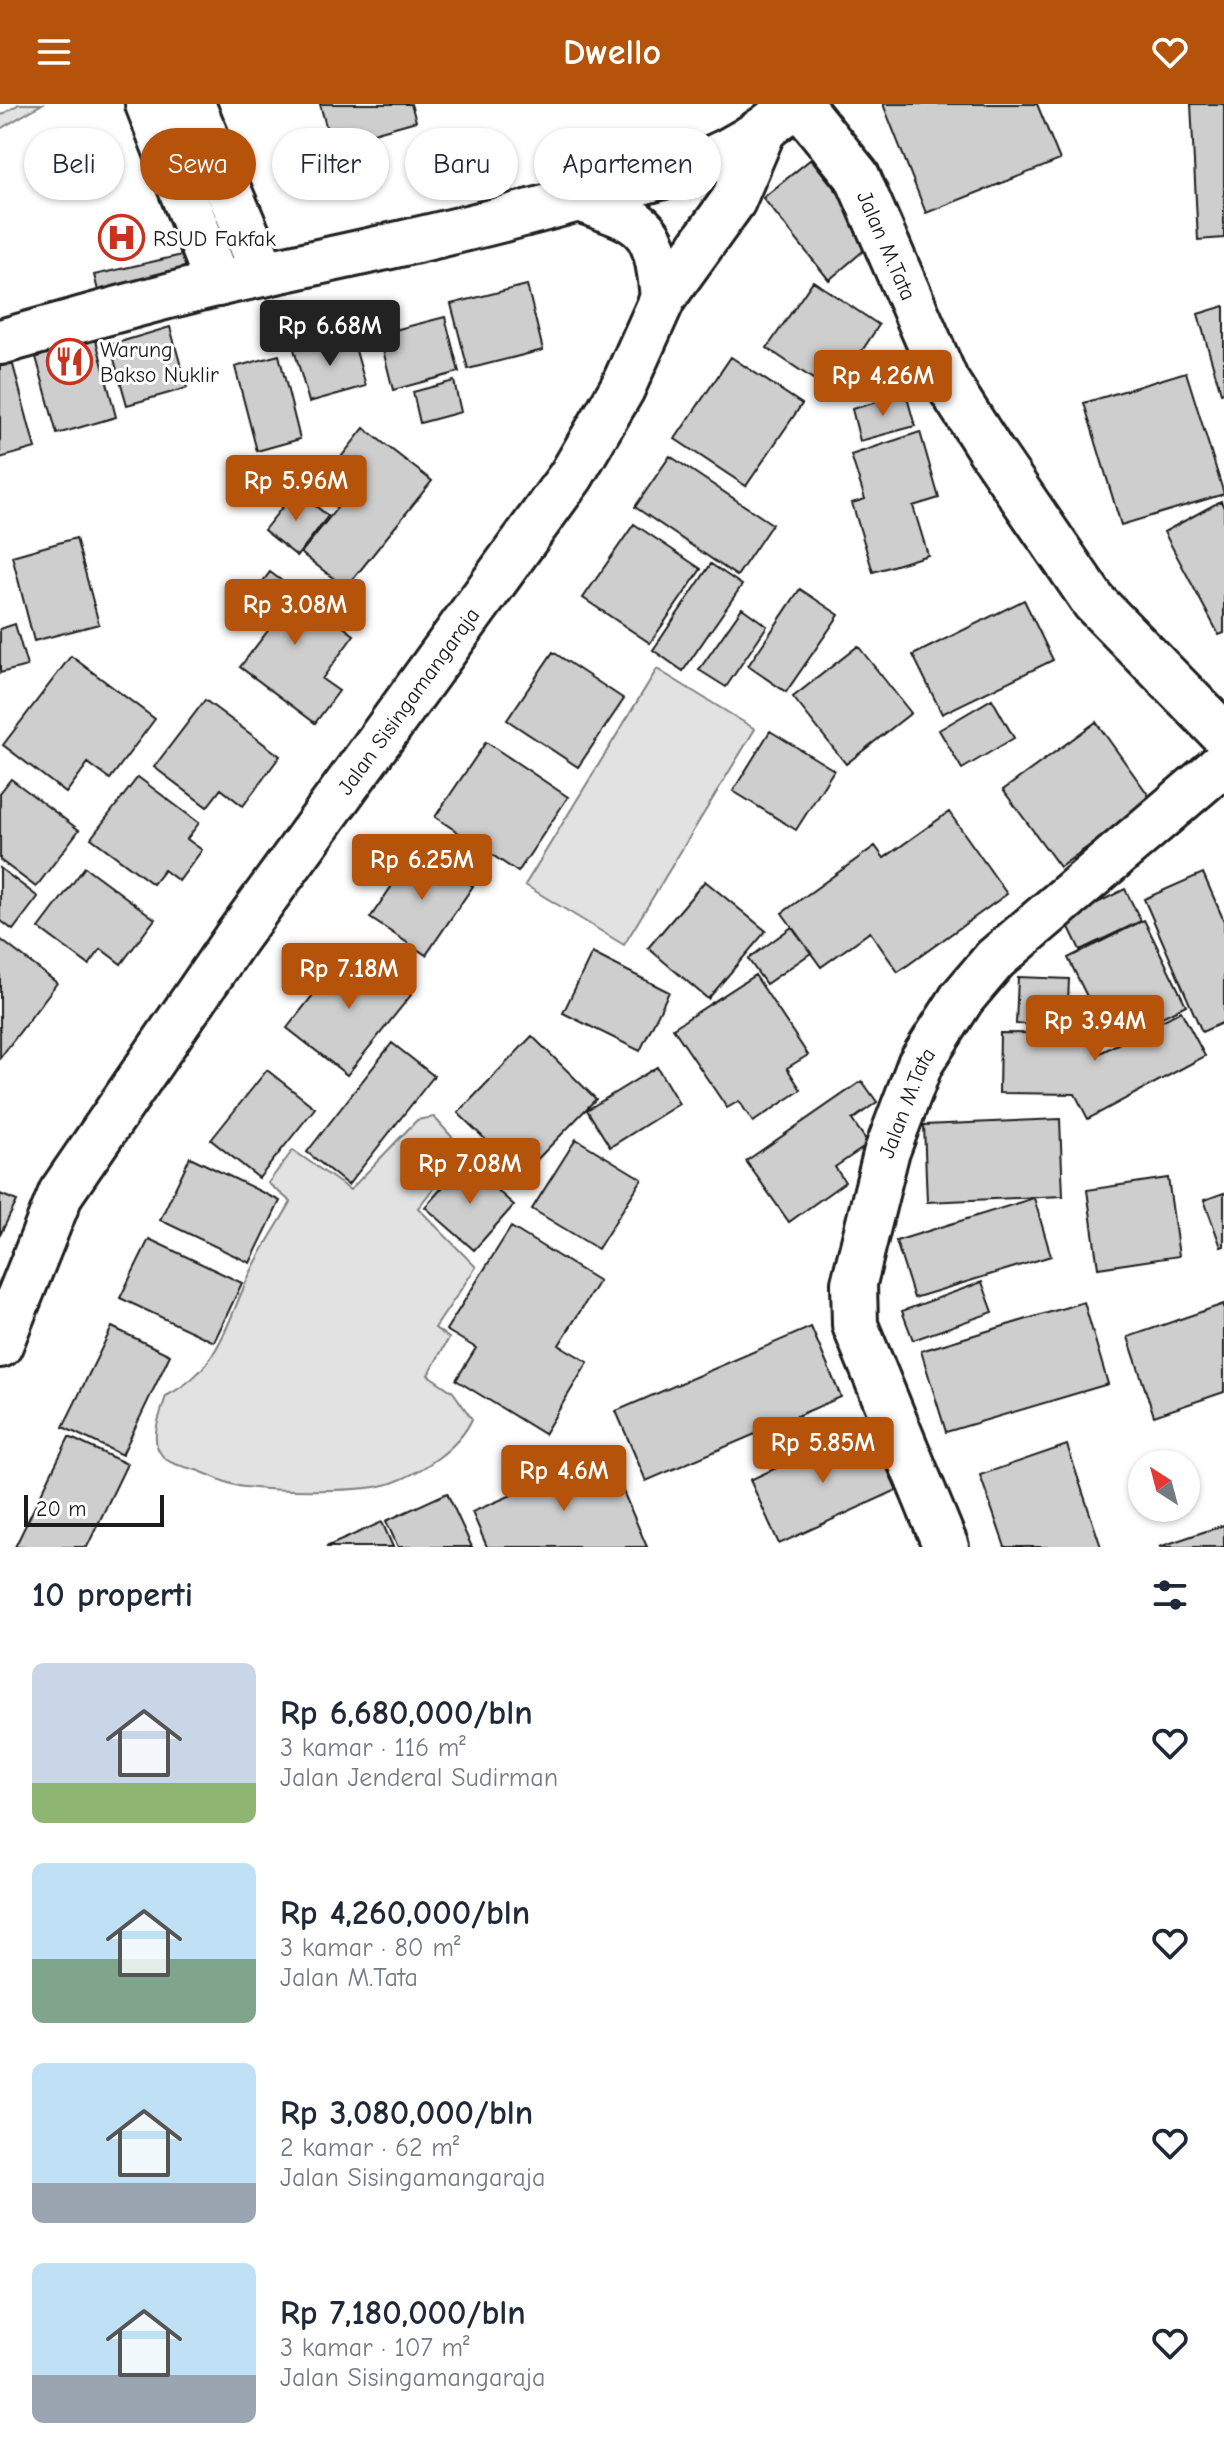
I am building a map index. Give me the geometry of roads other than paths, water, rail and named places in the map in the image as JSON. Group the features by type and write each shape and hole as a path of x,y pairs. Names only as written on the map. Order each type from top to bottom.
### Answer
{"main road":[{"path":"148,104 218,284"},
{"path":"192,104 264,274"},
{"path":"721,156 762,133 797,104"},
{"name":"Jalan M.Tata","path":"797,104 857,176 901,270 946,381 992,453 1094,602 1224,735"},
{"name":"Jalan Sisingamangaraja","path":"0,1345 61,1193 236,938 571,476 622,389 663,298 733,201 762,133"},
{"path":"0,342 218,284 459,231 575,200"},
{"path":"582,200 621,214 649,232 657,246 663,298"},
{"name":"Jalan M.Tata","path":"946,1547 855,1325 854,1283 886,1154 920,1064 962,998 995,959 1224,763"}],"place":[{"name":"RSUD Fakfak","path":"122,238"},
{"name":"Warung Bakso Nuklir","path":"69,362"}]}
